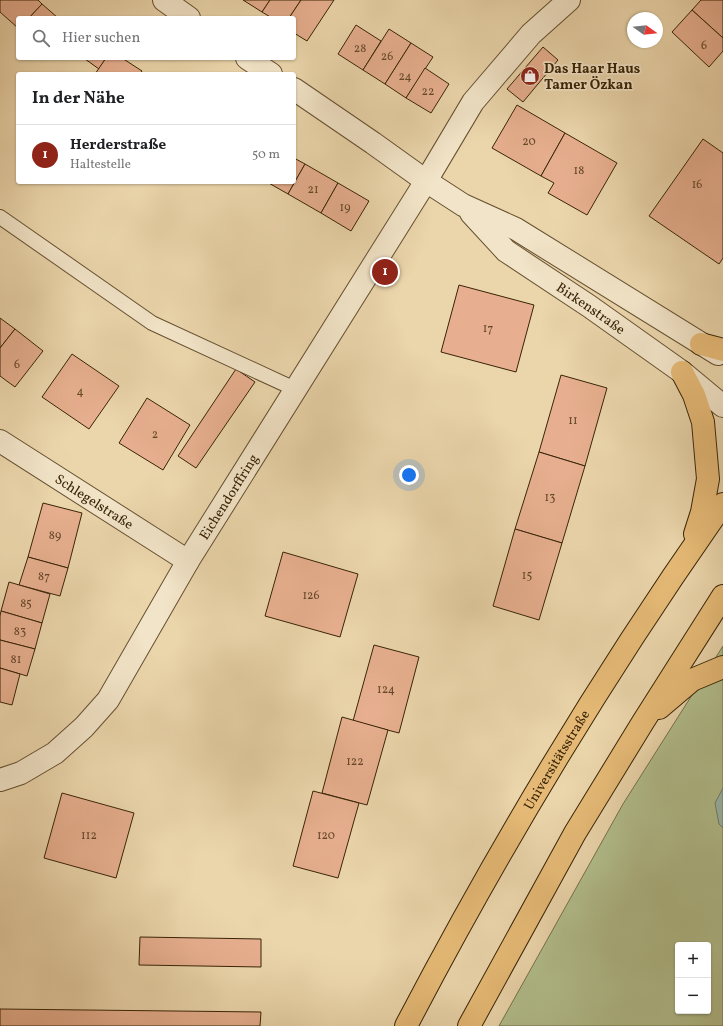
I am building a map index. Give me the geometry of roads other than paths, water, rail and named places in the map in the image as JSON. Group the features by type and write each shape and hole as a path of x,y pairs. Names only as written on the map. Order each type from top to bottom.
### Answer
{"main road":[{"path":"702,344 723,350"},
{"path":"682,372 694,395 702,422 708,479 702,512 690,551"},
{"name":"Universitätsstraße","path":"406,1026 452,938 526,809 596,695 690,551 723,504"},
{"path":"469,1026 575,833 723,596"},
{"path":"643,722 692,680 723,667"}],"street":[{"path":"164,0 186,16"},
{"name":"Eichendorffring","path":"0,780 21,773 55,753 84,727 108,700 188,561 426,181 473,102 531,34 568,0"},
{"path":"250,60 268,72"},
{"name":"Birkenstraße","path":"296,90 463,205 516,229 723,357"},
{"name":"Birkenstraße","path":"463,205 506,251 589,306 682,372 723,406"},
{"name":"Schlegelstraße","path":"0,441 188,561"}],"lane":[{"path":"0,217 152,323 295,389"}],"place":[{"name":"Das Haar Haus Tamer Özkan","path":"530,76"},
{"name":"Herderstraße","path":"385,272"}]}
